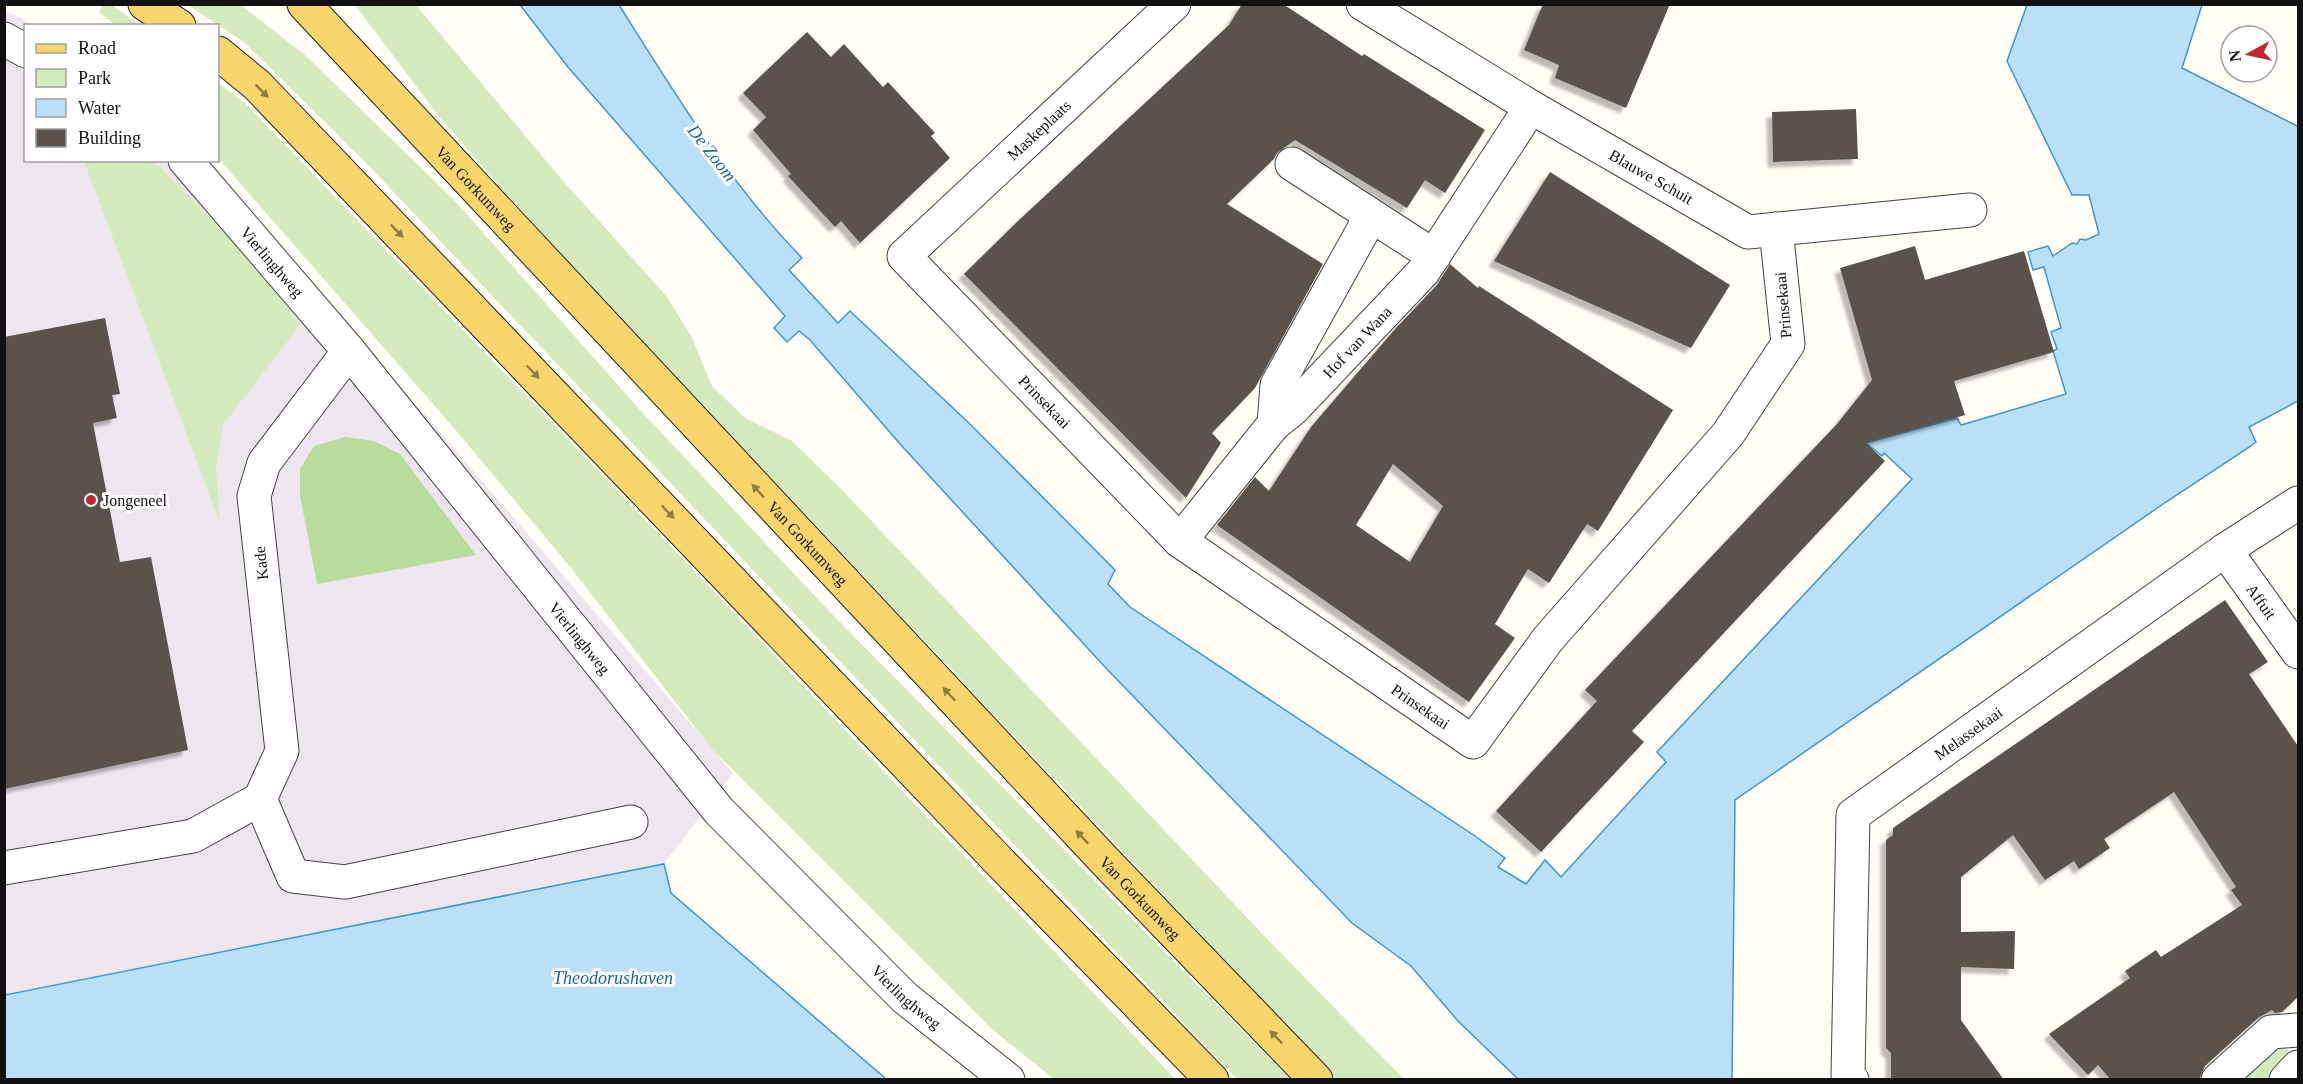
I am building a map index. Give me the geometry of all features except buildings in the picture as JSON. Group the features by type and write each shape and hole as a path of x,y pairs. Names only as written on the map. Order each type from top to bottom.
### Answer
{"main road":[{"path":"145,4 176,24"},
{"name":"Van Gorkumweg","path":"304,4 1104,860 1316,1080"},
{"path":"219,54 257,85 995,857 1212,1080"}],"street":[{"name":"Maskeplaats","path":"904,256 1174,4"},
{"name":"Blauwe Schuit","path":"1363,4 1531,107 1748,232 1970,210"},
{"path":"4,39 24,50"},
{"name":"Hof van Wana","path":"1179,541 1274,423 1301,400 1424,272 1531,107"},
{"name":"Vierlinghweg","path":"187,162 349,351 719,812 905,998 1008,1080"},
{"path":"1292,164 1434,255"},
{"path":"1274,423 1277,385 1371,216"},
{"name":"Prinsekaai","path":"904,256 1179,541 1473,742 1548,639 1728,435 1788,344 1776,229"},
{"name":"Kade","path":"260,799 282,751 254,496 264,463 349,351"},
{"name":"Melassekaai","path":"1850,1078 1853,815 2225,550 2298,503"},
{"name":"Affuit","path":"2225,550 2298,652"},
{"path":"4,868 193,836 260,799 293,876 345,882 631,822"},
{"path":"2218,1080 2271,1032 2298,1030"},
{"path":"2286,1080 2298,1067"}],"shaded area":[{"path":"4,11 20,17 29,24 24,24 24,162 193,162 242,202 733,773 664,864 5,995"}],"green space":[{"path":"103,5 112,5 139,24 114,24 99,12"},
{"path":"188,5 241,5 305,55 455,201 640,410 831,613 1290,1079 1237,1079 366,163 244,42"},
{"path":"355,5 416,5 558,175 667,297 692,338 712,386 745,418 792,441 845,493 1273,945 1404,1079 1337,1079 792,500 622,327 441,119"},
{"path":"219,84 244,102 687,563 1175,1079 1054,1079 994,1031 712,749 571,568 454,428 219,159"},
{"path":"84,162 151,162 161,168 260,269 300,325 223,425 216,468 220,523"},
{"path":"345,437 374,441 400,454 476,555 317,584 300,495 300,469 314,446"},
{"path":"2281,1043 2296,1058 2274,1079 2231,1080"}],"water":[{"name":"De Zoom","path":"520,5 619,5 682,104 727,168 775,229 802,258 789,270 838,323 850,311 971,425 1115,570 1108,584 1130,607 1475,836 1505,858 1498,867 1526,884 1545,860 1561,877 1666,762 1657,752 1912,479 1884,453 1882,456 1866,443 1957,418 1961,425 2066,394 2053,351 2057,349 2051,332 2061,328 2044,267 2033,270 2028,252 2048,246 2053,256 2072,243 2077,244 2080,239 2086,240 2099,234 2089,195 2072,195 2007,61 2027,5 2202,5 2182,68 2297,126 2298,124 2298,401 2249,427 2256,442 2251,446 2166,502 1735,800 1732,1079 1518,1079 1458,1021 1411,966 1352,923 1104,666 901,445 810,340 799,331 787,342 774,328 785,316 568,67"},
{"name":"Theodorushaven","path":"664,864 671,893 886,1079 5,1079 5,995"}],"place":[{"name":"Jongeneel","path":"91,500"}]}
